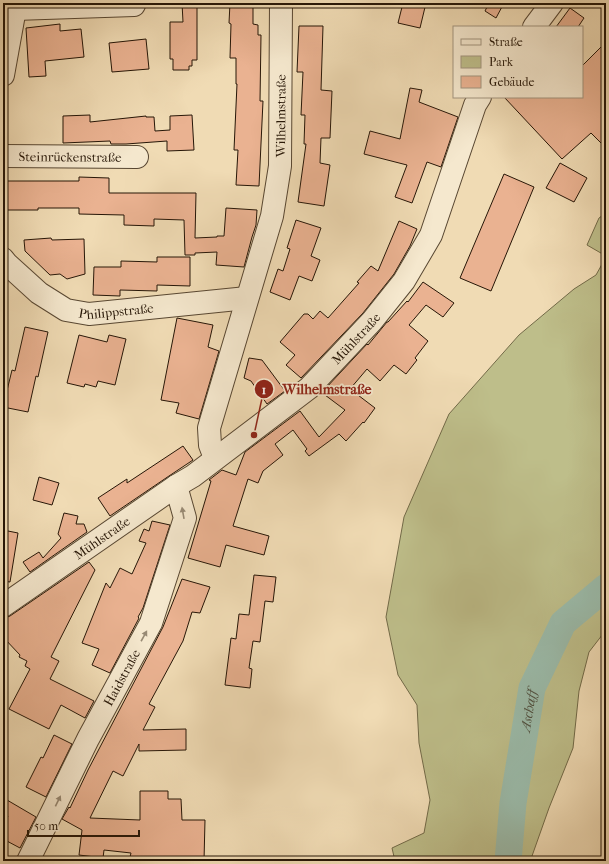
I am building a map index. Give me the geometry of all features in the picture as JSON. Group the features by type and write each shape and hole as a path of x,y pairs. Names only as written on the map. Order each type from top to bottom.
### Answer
{"street":[{"name":"Wilhelmstraße","path":"215,458 210,445 209,428 272,216 280,166 281,3"},
{"path":"535,26 552,3"},
{"path":"3,75 15,6 134,5"},
{"name":"Mühlstraße","path":"3,606 176,486 193,476 309,388 372,321 404,281 431,235 474,105 479,98"},
{"name":"Steinrückenstraße","path":"3,156 137,158"},
{"name":"Philippstraße","path":"3,259 39,293 66,310 89,314 247,298"},
{"name":"Haidstraße","path":"30,860 90,734 151,623 184,518 176,486"}],"green space":[{"path":"606,213 606,256 587,245 599,218"},
{"path":"606,257 606,630 589,652 579,691 573,748 549,808 532,856 532,861 395,861 392,848 424,833 430,800 419,743 417,705 398,675 386,617 404,517 449,414 519,335 574,289 596,275"}],"building":[{"path":"182,3 197,3 197,60 192,60 192,66 189,66 189,70 173,70 173,59 170,59 170,22 183,22"},
{"path":"230,3 253,3 253,24 258,25 258,35 261,35 260,101 263,101 259,186 236,185 238,150 234,150 237,84 236,58 230,58"},
{"path":"403,3 426,3 420,28 398,23"},
{"path":"489,3 504,3 496,18 485,11"},
{"path":"570,8 584,18 579,26 557,26"},
{"path":"60,24 60,31 81,29 84,57 45,61 46,76 29,77 26,28"},
{"path":"299,26 323,26 321,90 332,91 330,138 321,138 320,163 330,165 324,206 298,202 306,144 304,144 305,115 301,115 303,72 297,72"},
{"path":"146,39 149,69 112,72 109,43"},
{"path":"606,42 606,148 591,133 562,159 505,98 583,98 583,65"},
{"path":"410,88 422,90 419,102 458,117 441,167 427,162 412,203 395,197 407,165 364,154 370,131 400,139"},
{"path":"90,115 90,122 146,116 154,117 155,131 170,130 170,116 192,115 194,150 167,151 167,141 126,144 111,144 110,141 63,143 63,116"},
{"path":"560,163 587,178 574,202 546,188"},
{"path":"504,174 534,187 491,291 460,278"},
{"path":"79,177 109,178 109,193 196,193 195,238 224,236 226,208 257,210 256,225 244,267 216,265 217,252 185,255 184,220 154,219 154,226 124,225 124,215 79,214 79,208 6,210 7,181 79,181"},
{"path":"296,220 321,228 311,256 320,260 312,281 299,276 290,300 270,292 278,269 283,271 290,249 287,248"},
{"path":"399,221 417,229 410,246 394,274 363,313 301,378 286,365 295,355 280,342 304,314 308,314 313,319 320,311 328,318 359,283 357,282 371,266 378,271"},
{"path":"51,238 52,240 84,239 85,274 67,279 60,274 50,275 25,251 24,240"},
{"path":"157,257 190,257 190,286 157,285 157,291 120,290 120,296 93,295 94,267 121,267 121,261 157,262"},
{"path":"423,282 454,303 443,317 426,305 409,325 428,341 415,358 417,360 406,374 394,365 380,381 367,369 350,389 375,408 364,423 363,422 346,441 339,434 309,456 305,451 307,449 293,430 275,444 283,455 263,471 258,483 248,479 233,526 269,536 264,555 226,545 220,567 188,558 211,481 209,480 222,470 236,475 245,452 300,411 319,437 345,410 325,395 328,391 325,389 367,344 368,345 407,301 408,302"},
{"path":"177,318 213,325 208,347 219,351 199,419 176,413 179,403 161,400"},
{"path":"25,327 48,332 38,377 36,376 28,412 3,407 12,370 15,371"},
{"path":"79,335 107,342 109,335 126,339 115,385 98,381 96,387 85,384 84,387 67,383"},
{"path":"249,358 262,360 285,391 267,404 251,381 244,378"},
{"path":"183,446 193,460 110,516 98,498 127,479 127,483"},
{"path":"39,477 59,483 52,505 33,500"},
{"path":"64,513 78,516 76,524 84,524 87,532 30,572 23,562 39,552 43,558 61,538 58,534"},
{"path":"152,521 170,525 143,608 138,617 139,618 110,673 92,665 99,649 82,643 106,583 110,588 120,568 132,574 146,543 139,541 144,529 149,531"},
{"path":"3,530 18,533 10,582 3,581"},
{"path":"89,562 95,570 51,657 59,661 50,679 94,701 85,718 61,705 49,729 9,709 30,669 25,666 27,661 19,657 20,655 3,637 3,619 10,616"},
{"path":"254,575 276,577 273,602 265,601 260,642 253,641 249,668 252,669 250,688 225,685 231,638 236,639 239,614 249,615"},
{"path":"182,579 210,587 200,613 192,612 183,641 149,704 155,707 143,730 186,729 186,750 139,751 139,744 123,776 113,771 90,818 140,820 140,791 168,791 168,799 181,799 182,820 205,820 204,861 130,857 131,853 104,850 103,858 79,855 82,830 62,819 69,807 70,808 88,770 163,627"},
{"path":"54,735 72,744 46,797 26,787 41,757 43,758"},
{"path":"7,800 36,817 20,848 5,840 7,835 3,833 3,826 8,816 3,813 3,807"}],"waterway":[{"name":"Aschaff","path":"508,861 513,803 532,688 563,623 606,587"}],"place":[{"name":"Wilhelmstraße","path":"254,435"}]}
